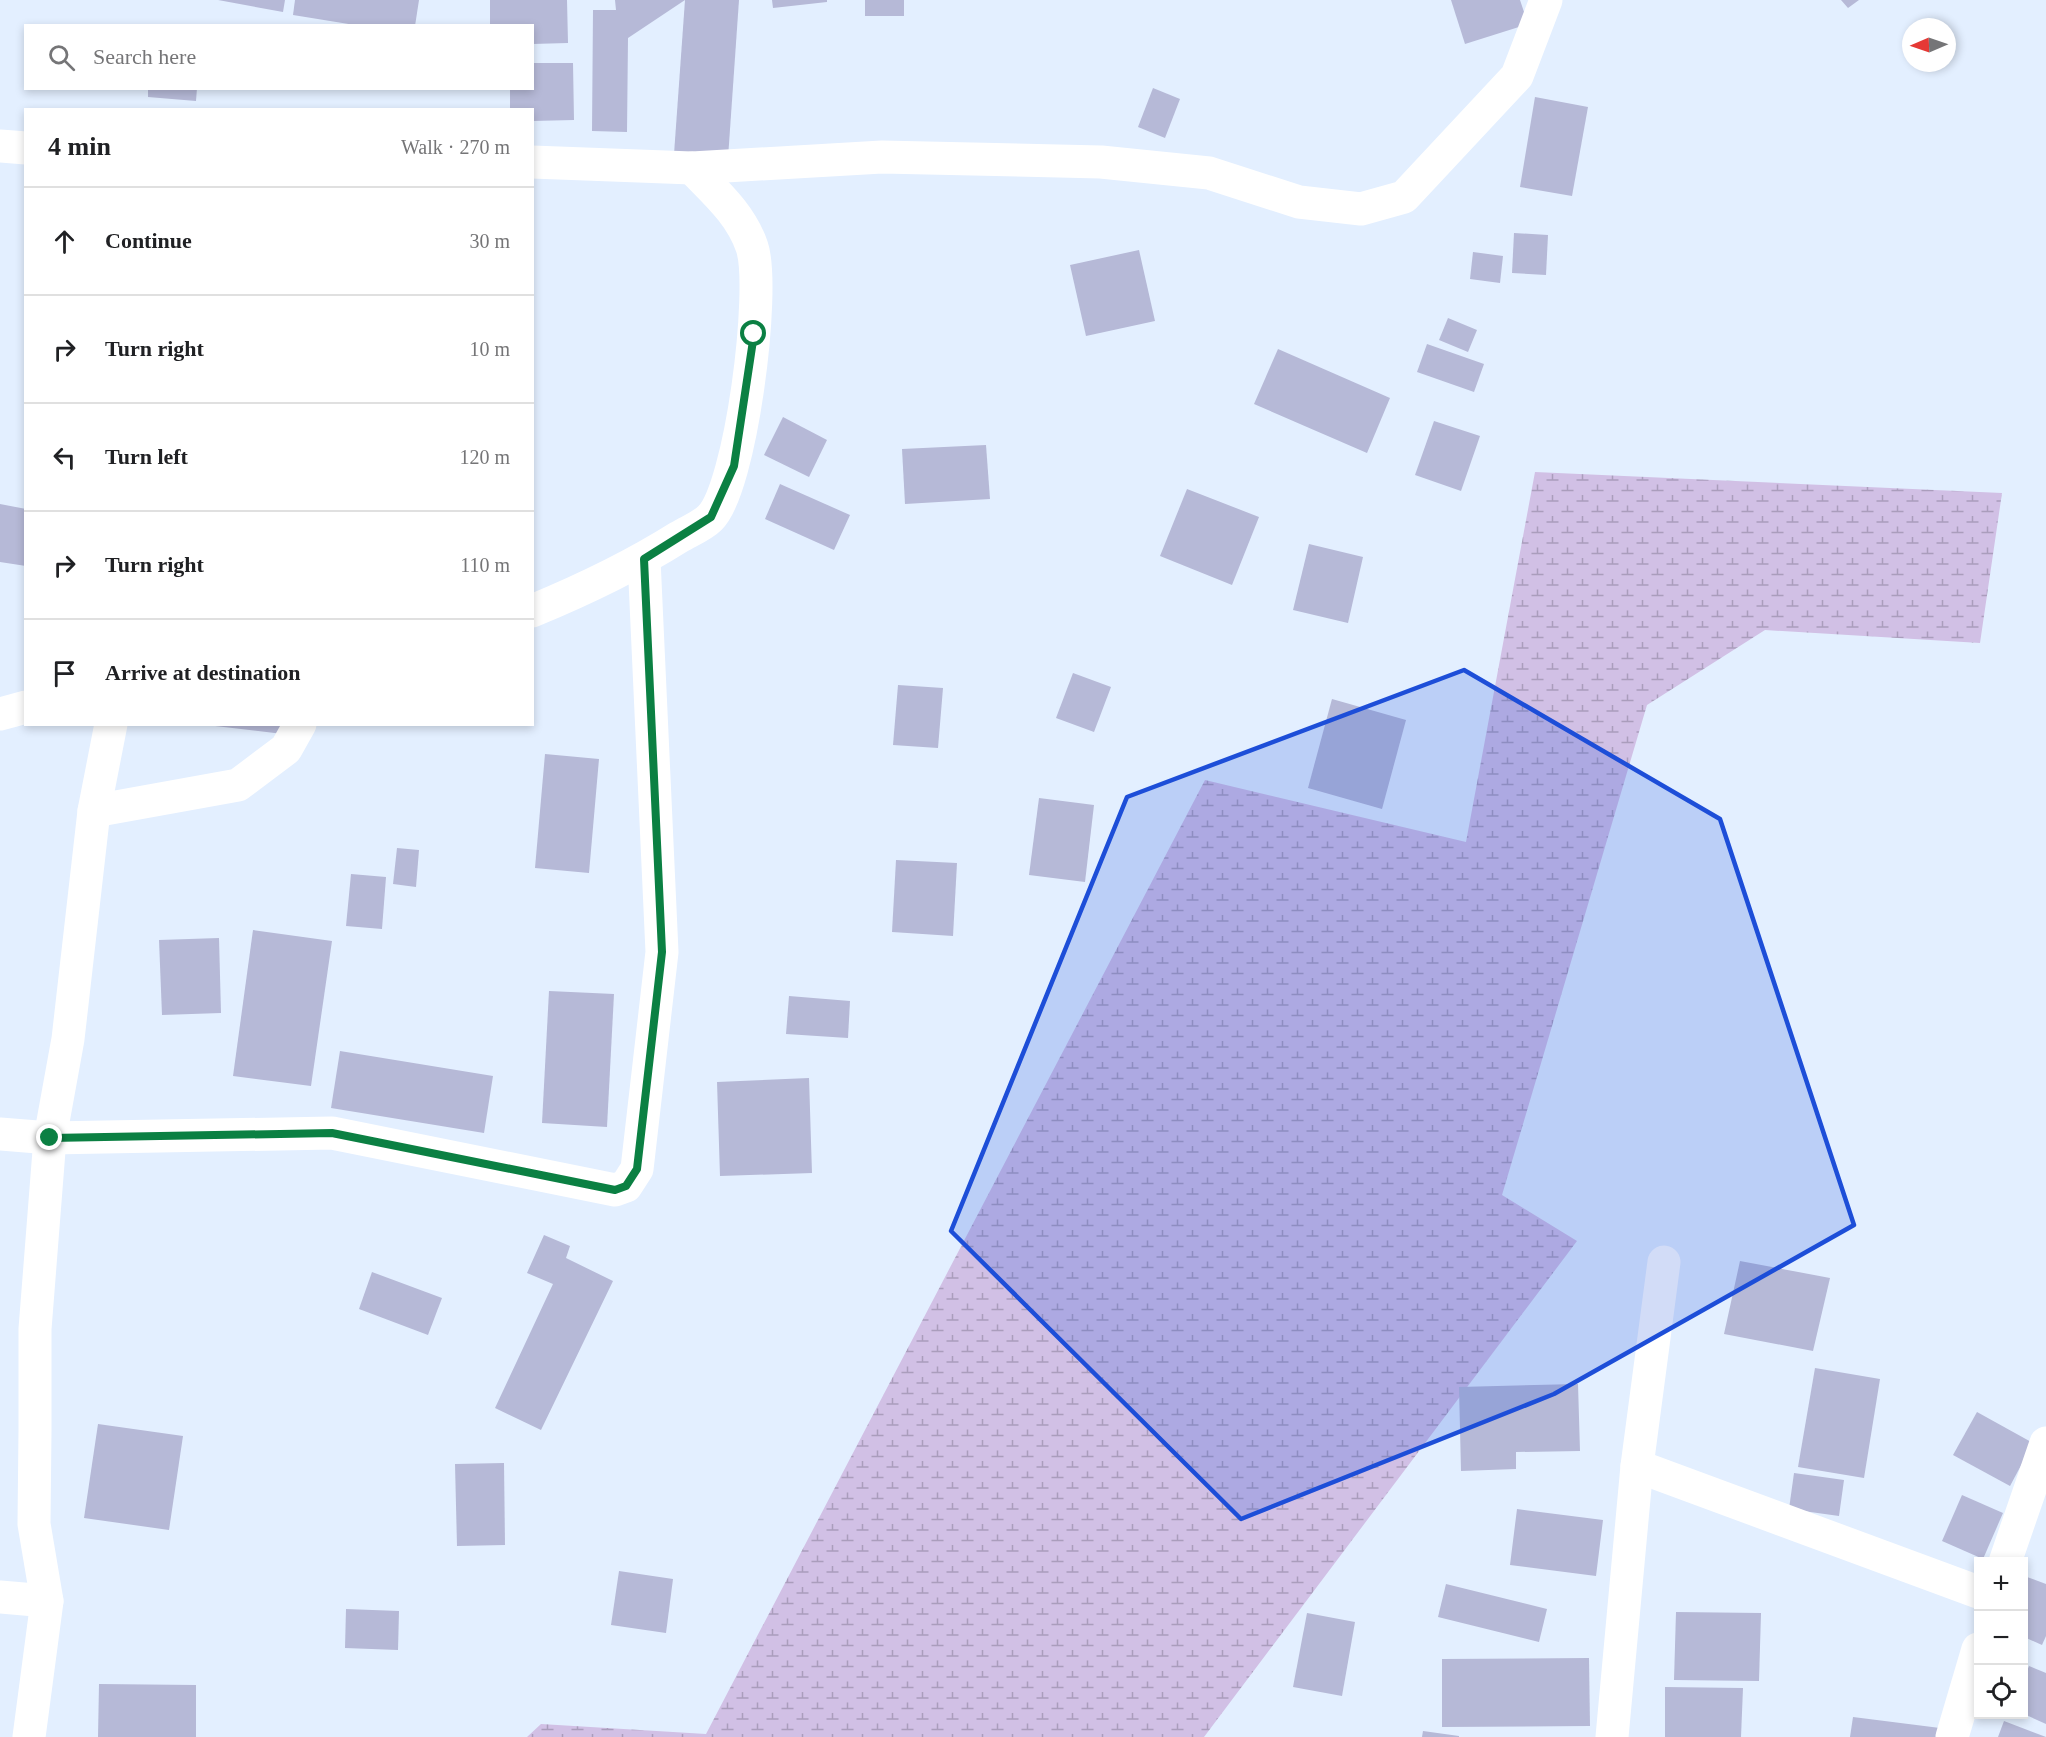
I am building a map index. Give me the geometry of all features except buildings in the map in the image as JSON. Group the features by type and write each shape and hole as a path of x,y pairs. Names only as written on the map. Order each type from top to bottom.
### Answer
{"street":[{"path":"534,162 692,168 882,157 1101,162 1209,173 1299,201 1361,209 1404,197 1517,76 1546,0"},
{"path":"0,146 24,148"},
{"path":"534,610 644,559 711,517 734,466 754,334 758,282 752,248 738,216 692,168"},
{"path":"0,1134 50,1138 332,1133 615,1190 626,1186 637,1169 662,952 644,559"},
{"path":"0,714 24,708"},
{"path":"29,1737 47,1601 34,1524 35,1329 50,1138 68,1039 94,811 111,726"},
{"path":"94,811 238,785 286,749 299,726"},
{"path":"1612,1737 1637,1466 1664,1262"},
{"path":"2007,1557 2046,1443"},
{"path":"1637,1466 1974,1591"},
{"path":"0,1598 47,1601"},
{"path":"1952,1737 1974,1663"}],"highlighted area":[{"path":"1464,670 1720,819 1854,1225 1554,1394 1241,1519 951,1231 1127,797"}],"green space":[{"path":"1535,472 2002,493 1980,643 1765,630 1647,705 1502,1195 1577,1241 1204,1737 527,1737 541,1724 706,1734 1205,780 1466,842"}],"route":[{"path":"50,1138 332,1133 615,1190 626,1186 637,1169 662,952 644,559 711,517 734,466 754,334"}]}
